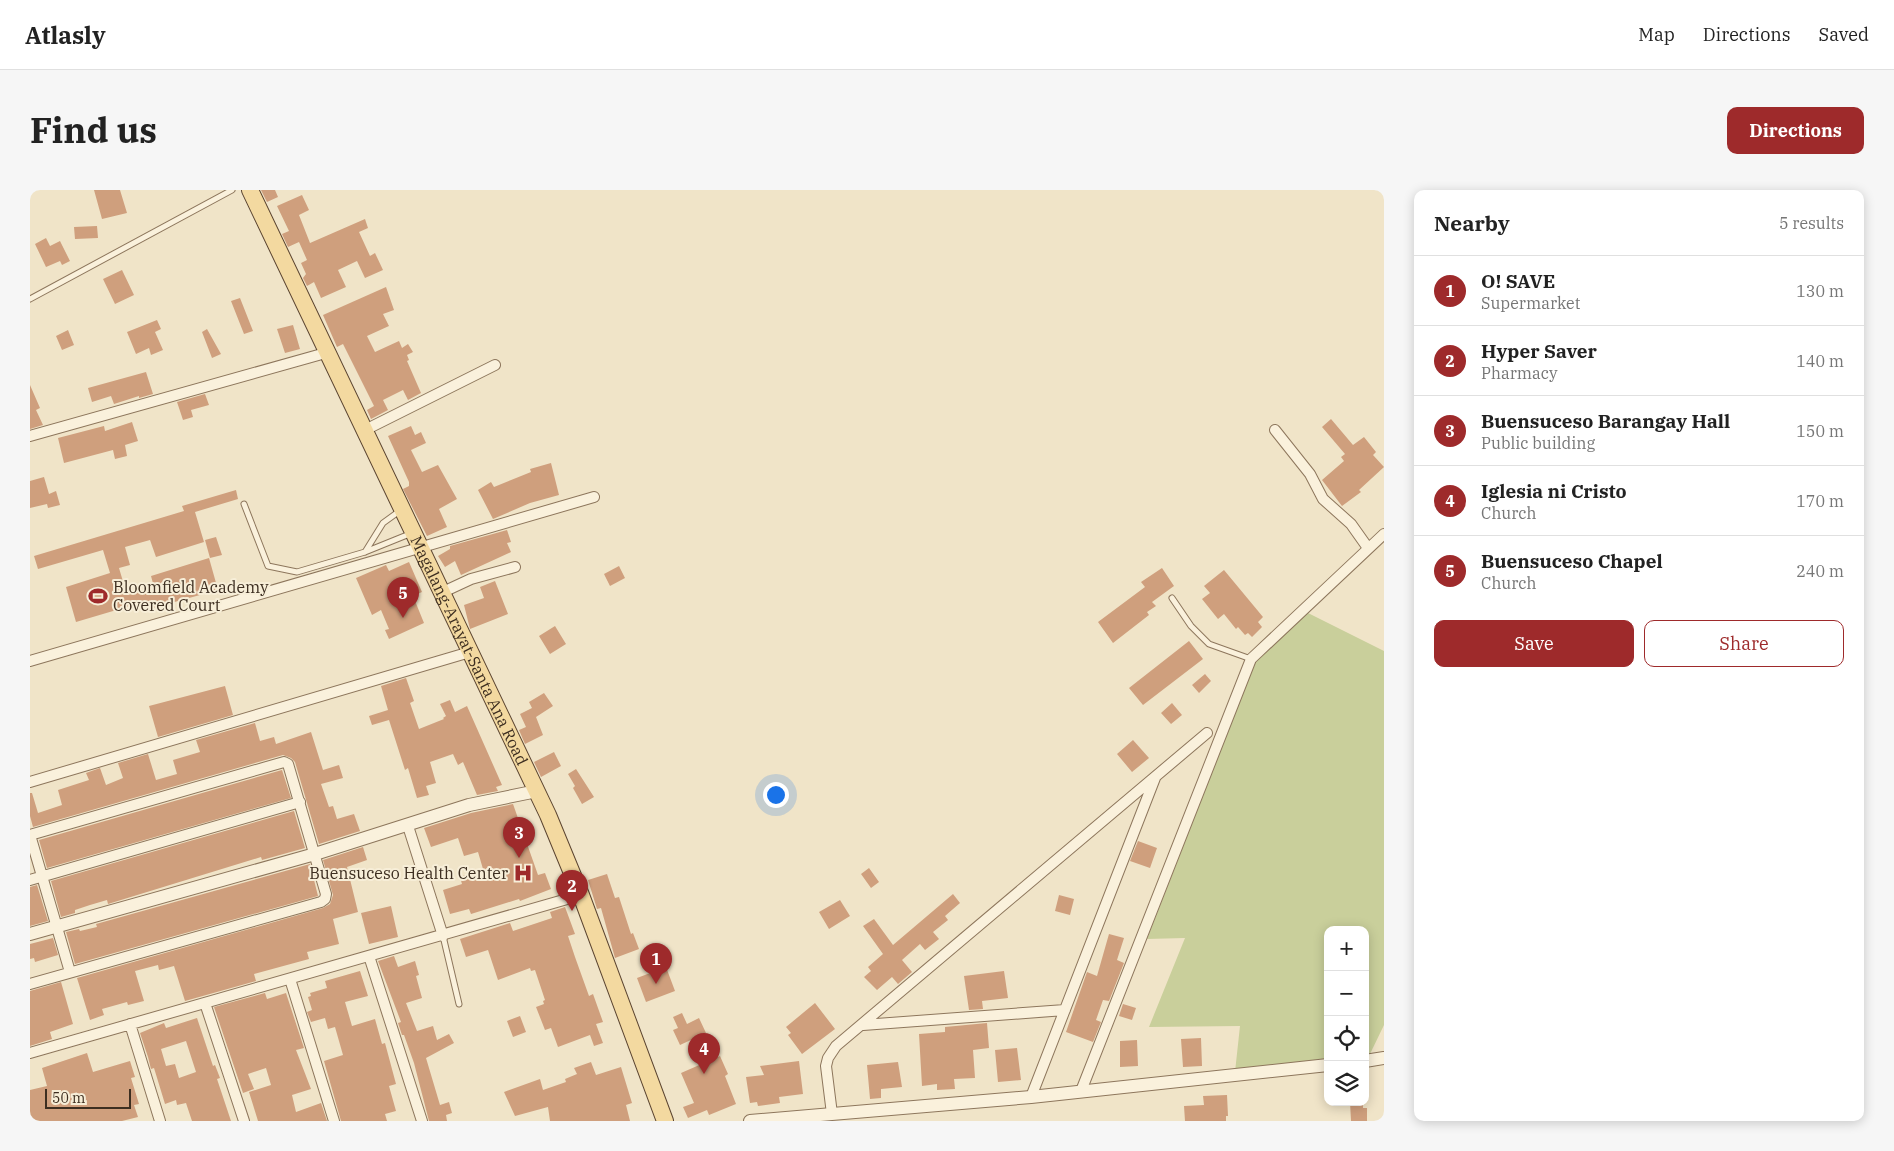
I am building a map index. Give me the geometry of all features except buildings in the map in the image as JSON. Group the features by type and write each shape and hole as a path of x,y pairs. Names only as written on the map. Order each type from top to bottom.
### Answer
{"main road":[{"name":"Magalang-Arayat-Santa Ana Road","path":"250,190 365,430 415,540 443,592 537,791 581,895 665,1121"}],"street":[{"path":"30,436 328,352"},
{"path":"365,430 495,365"},
{"path":"1275,430 1310,474 1323,499 1351,524 1368,548"},
{"path":"30,661 415,540 594,497"},
{"path":"1081,1091 1251,659 1384,534"},
{"path":"443,592 471,579 515,567"},
{"path":"30,782 470,652"},
{"path":"832,1114 826,1066 828,1058 836,1046 1207,733"},
{"path":"30,984 321,902 325,899 326,894 288,764 277,762 30,835 70,972"},
{"path":"1031,1096 1155,777"},
{"path":"30,934 315,854 408,826 469,805 537,791"},
{"path":"30,880 300,802"},
{"path":"408,826 443,936"},
{"path":"30,1053 581,895"},
{"path":"369,956 422,1121"},
{"path":"290,979 334,1121"},
{"path":"205,1003 244,1121"},
{"path":"862,1025 1065,1010"},
{"path":"130,1024 160,1121"},
{"path":"1369,1060 1384,1058"},
{"path":"750,1121 1031,1096 1324,1065"}],"lane":[{"path":"30,299 232,190"},
{"path":"244,504 268,566 297,572 365,552 415,540"},
{"path":"365,552 383,523 402,510"},
{"path":"1172,598 1191,626 1210,644 1251,659"},
{"path":"443,936 459,1004"}],"green space":[{"path":"1308,613 1384,651 1384,1025 1369,1054 1369,926 1324,926 1324,1061 1235,1072 1240,1026 1149,1027 1185,938 1147,939 1256,660"}],"place":[{"name":"Bloomfield Academy Covered Court","path":"98,596"},
{"name":"Buensuceso Chapel","path":"403,618"},
{"name":"Buensuceso Barangay Hall","path":"519,858"},
{"name":"Buensuceso Health Center","path":"523,873"},
{"name":"Hyper Saver","path":"572,911"},
{"name":"O! SAVE","path":"656,984"},
{"name":"Iglesia ni Cristo","path":"704,1074"}]}
